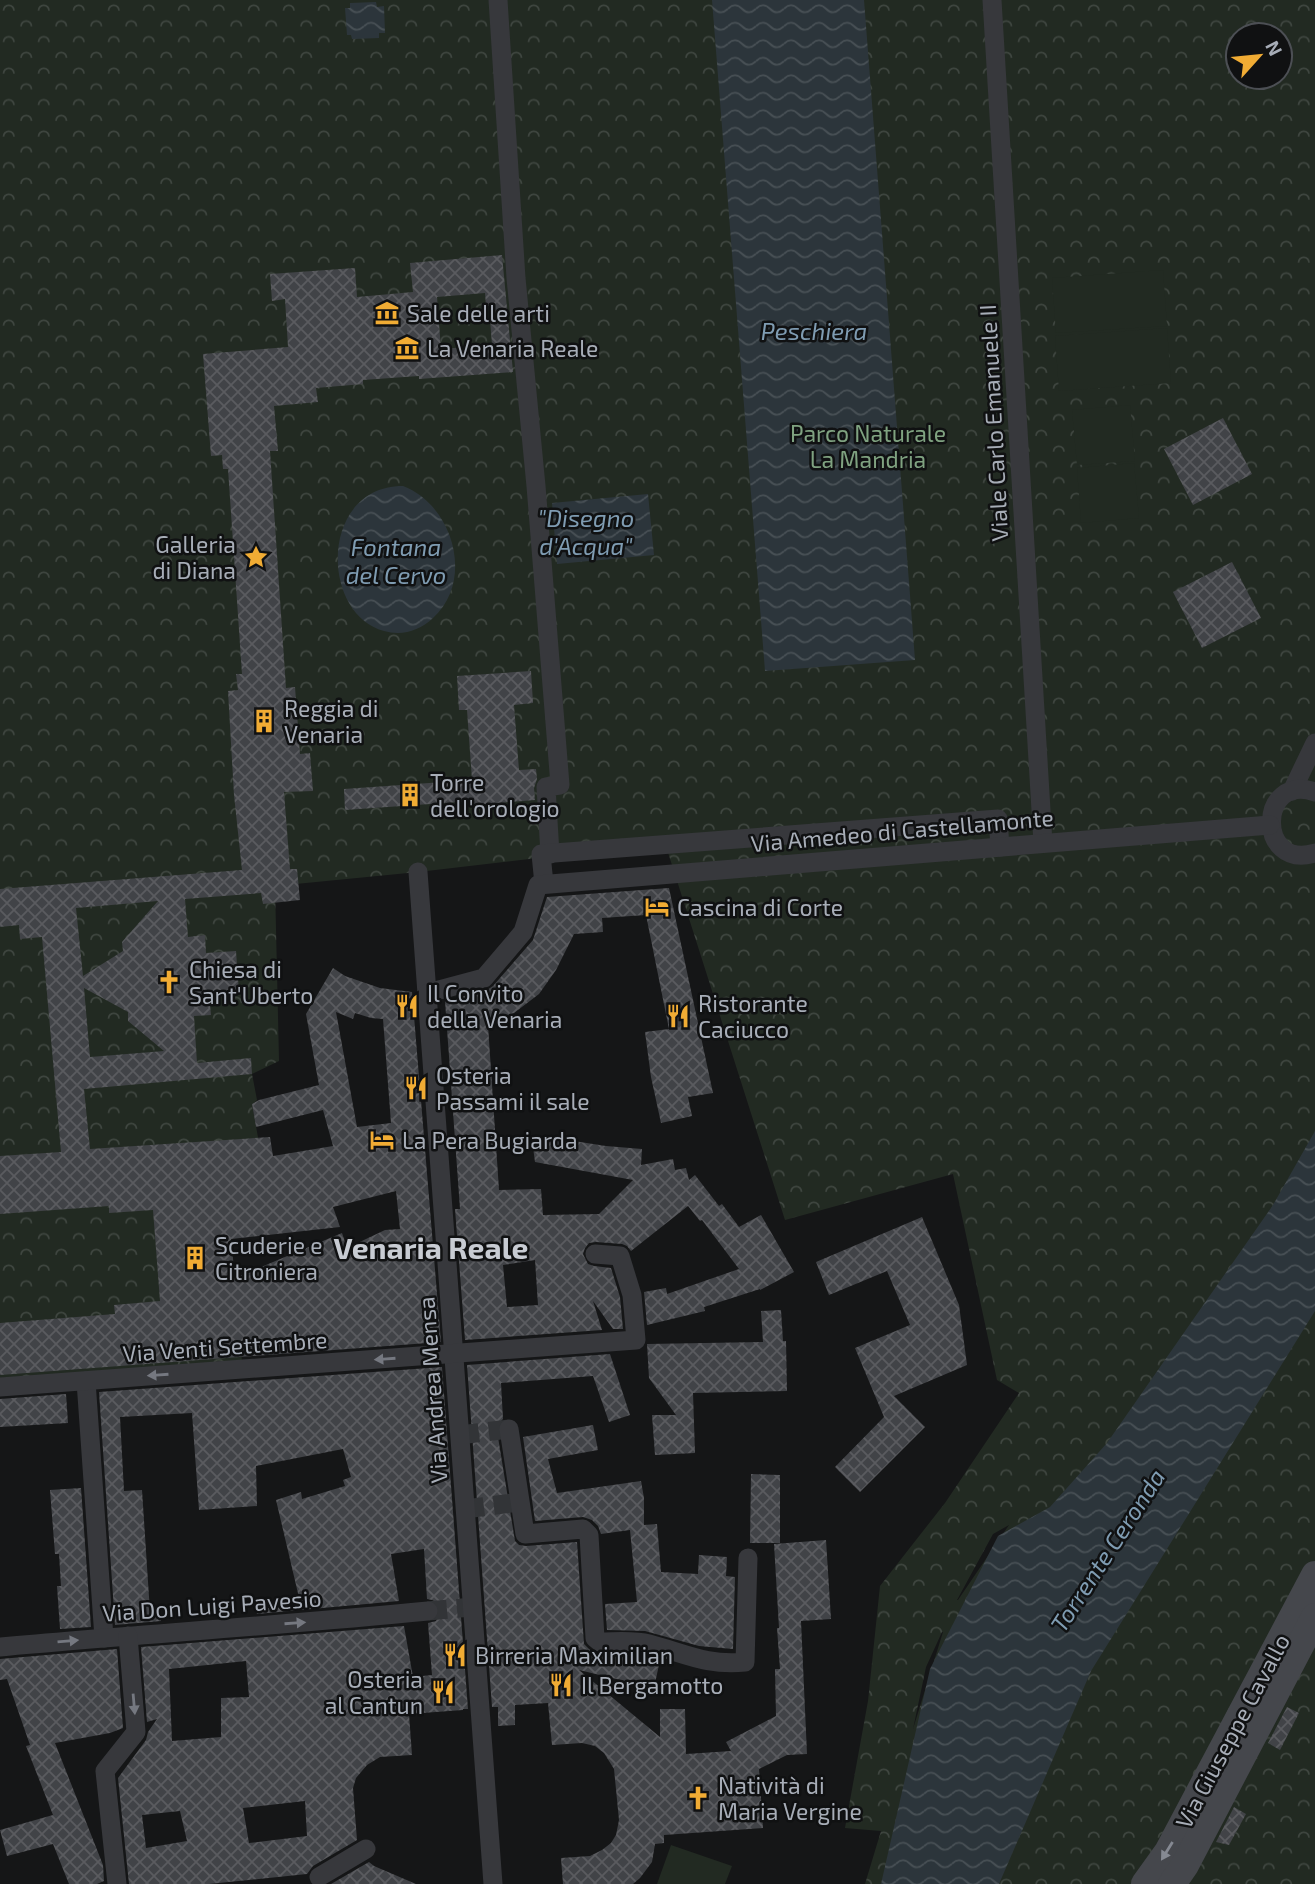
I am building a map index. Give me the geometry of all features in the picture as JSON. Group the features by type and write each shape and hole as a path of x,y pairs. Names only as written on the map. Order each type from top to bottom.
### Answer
{"street":[{"path":"498,0 516,278 560,785 546,787 551,854"},
{"name":"Viale Carlo Emanuele II","path":"992,0 1043,842"},
{"path":"1292,791 1315,743"},
{"path":"1315,792 1301,789 1283,796 1271,814 1270,824 1275,840 1287,852 1297,855 1315,853"},
{"path":"428,993 484,978 523,932 541,884 541,854 998,819 1000,847"},
{"name":"Via Amedeo di Castellamonte","path":"541,884 1270,824"},
{"name":"Via Andrea Mensa","path":"418,872 493,1884"},
{"name":"Via Venti Settembre","path":"0,1387 636,1340 632,1295 620,1256 594,1254"},
{"path":"86,1381 104,1638"},
{"path":"509,1429 525,1534 583,1529 589,1535 595,1639 600,1642 647,1643 700,1660 745,1662 748,1558"},
{"name":"Via Giuseppe Cavallo","path":"1145,1884 1168,1852 1315,1575"},
{"name":"Via Don Luigi Pavesio","path":"0,1647 428,1611"},
{"name":"Via Giuseppe Cavallo","path":"1172,1884 1185,1865 1315,1617"},
{"path":"117,1884 105,1771 136,1732 128,1636"},
{"path":"319,1877 366,1849"}],"green space":[{"name":"Parco Naturale La Mandria","path":"0,0 1315,0 1315,1884 865,1884 881,1831 845,1828 868,1701 880,1586 945,1503 1019,1393 997,1380 953,1174 785,1220 665,843 275,886 279,1061 252,1074 257,1100 252,1105 262,1159 228,1203 242,1362 0,1378","holes":["1009,1525 958,1600 957,1600 993,1534","943,1632 913,1729 926,1667"]},
{"path":"1163,270 1167,326 1056,333 1052,278"},
{"path":"1167,328 1171,383 1059,391 1055,336"},
{"path":"1130,405 1135,461 1077,465 1072,410"},
{"path":"1134,463 1139,518 1081,523 1077,468"},
{"path":"671,1845 732,1866 725,1884 657,1884"}],"water":[{"name":"Peschiera","path":"712,0 864,0 915,660 765,671"},
{"path":"376,2 377,7 384,6 385,33 379,33 379,38 352,39 351,35 347,35 345,8 350,8 350,3"},
{"name":"Fontana del Cervo","path":"403,486 435,509 446,526 455,565 453,584 446,602 433,618 416,629 397,633 384,631 363,620 348,601 340,577 338,552 343,527 356,506 376,491"},
{"name":"\"Disegno d'Acqua\"","path":"648,494 654,555 557,564 552,503"},
{"name":"Torrente Ceronda","path":"1315,1131 1315,1311 1091,1671 999,1884 881,1884 930,1669 998,1536 1050,1507 1107,1443 1273,1205"}],"building":[{"path":"502,255 513,372 363,380 363,384 316,388 318,402 274,406 278,451 270,451 286,688 295,687 300,754 310,753 313,791 284,792 290,869 297,869 300,900 263,904 261,893 185,899 188,937 205,935 206,953 236,951 239,992 209,994 211,1015 194,1016 197,1063 251,1058 252,1074 84,1089 90,1149 270,1137 273,1156 333,1146 323,1110 256,1127 252,1104 319,1085 306,1014 333,968 345,976 380,988 412,992 441,1342 0,1375 0,1323 115,1314 114,1305 160,1301 153,1210 109,1213 109,1206 0,1214 0,1156 61,1152 42,937 20,939 19,925 0,927 0,889 242,870 234,795 228,691 238,690 236,674 242,674 228,469 223,469 222,455 211,456 203,354 288,347 285,299 272,301 270,274 355,268 357,297 413,292 410,263","holes":["485,293 486,306 489,306 492,345 441,349 437,297","158,901 122,942 123,951 83,976 76,908","84,988 128,1012 128,1021 164,1051 90,1057","336,1012 353,1019 355,1013 383,1019 391,1123 357,1127","396,1191 400,1229 385,1230 347,1248 342,1233 235,1278 231,1239 340,1227 333,1207"]},
{"path":"1223,418 1252,474 1193,505 1164,449"},
{"path":"1232,562 1261,618 1202,648 1173,592"},
{"path":"531,671 533,703 514,705 519,770 536,769 535,800 474,805 473,801 345,810 344,789 472,780 467,710 459,710 457,676"},
{"path":"669,888 713,1093 688,1097 692,1116 661,1123 645,1032 669,1029 646,915 602,918 603,932 574,934 556,970 539,994 514,1013 488,1025 499,1190 541,1189 543,1215 599,1214 633,1180 535,1162 532,1140 561,1139 642,1149 641,1165 673,1159 675,1170 686,1168 689,1180 695,1175 739,1227 761,1215 794,1272 760,1290 704,1307 705,1311 647,1325 644,1292 666,1288 667,1294 739,1269 688,1206 631,1251 622,1244 596,1242 589,1243 585,1248 583,1254 588,1264 611,1268 620,1297 623,1329 613,1329 593,1301 602,1330 465,1340 455,1209 460,1209 445,1001 493,986 533,940 547,897","holes":["535,1260 538,1305 507,1307 503,1265"]},
{"path":"922,1217 959,1305 967,1365 894,1396 925,1427 860,1492 835,1467 884,1417 855,1348 910,1325 887,1271 829,1295 816,1262"},
{"path":"781,1310 783,1341 786,1341 787,1391 693,1393 695,1453 655,1455 652,1415 676,1415 649,1378 647,1344 763,1342 761,1311"},
{"path":"610,1354 630,1415 609,1422 593,1376 501,1383 503,1419 498,1424 497,1431 515,1541 526,1546 577,1542 584,1644 592,1652 599,1654 636,1654 660,1660 654,1688 579,1670 660,1737 660,1709 685,1709 686,1754 731,1751 726,1742 776,1716 775,1669 780,1669 774,1544 826,1540 831,1619 801,1621 807,1754 787,1755 759,1769 763,1828 664,1835 664,1843 655,1844 652,1862 633,1884 563,1884 561,1858 590,1856 611,1843 616,1835 619,1820 614,1769 604,1753 595,1746 582,1743 552,1745 548,1703 515,1705 515,1725 498,1726 498,1707 492,1707 467,1365"},
{"path":"442,1367 468,1709 409,1714 412,1755 380,1757 367,1765 356,1778 353,1788 357,1840 313,1866 307,1874 209,1884 129,1884 118,1778 146,1740 157,1719 147,1722 141,1647 404,1626 413,1677 432,1675 428,1623 436,1621 440,1611 438,1603 427,1599 424,1549 391,1554 399,1601 257,1614 256,1609 301,1606 276,1500 301,1492 302,1499 345,1486 343,1480 351,1477 343,1449 256,1466 257,1506 199,1510 192,1413 120,1417 124,1491 142,1490 150,1612 160,1612 161,1621 115,1625 99,1392","holes":["246,1661 249,1697 221,1698 221,1737 172,1741 169,1669","305,1801 307,1836 249,1843 243,1808","180,1811 187,1841 146,1848 142,1815"]},
{"path":"66,1394 68,1423 0,1427 0,1399"},
{"path":"593,1425 598,1450 548,1459 557,1493 641,1481 644,1525 657,1524 661,1572 698,1574 699,1555 727,1557 726,1576 735,1577 733,1649 699,1646 645,1631 607,1630 605,1604 637,1602 630,1530 601,1534 592,1520 583,1517 535,1521 523,1437"},
{"path":"751,1474 780,1475 780,1543 750,1543"},
{"path":"81,1488 91,1627 60,1629 57,1586 61,1586 59,1554 55,1554 50,1490"},
{"path":"117,1649 123,1728 55,1743 103,1865 104,1881 97,1884 69,1884 53,1844 7,1856 0,1830 53,1815 26,1746 30,1745 7,1679 0,1680 0,1659"},
{"path":"1287,1707 1299,1713 1280,1750 1268,1743"},
{"path":"1234,1807 1246,1814 1229,1845 1216,1842"},
{"path":"369,1862 374,1866 416,1884 331,1884"}],"tunnel":[{"path":"460,1435 509,1429"},
{"path":"465,1509 520,1502"},
{"path":"428,1611 472,1607"}],"place":[{"name":"Sale delle arti","path":"387,313"},
{"name":"La Venaria Reale","path":"407,348"},
{"name":"Galleria di Diana","path":"256,557"},
{"name":"Reggia di Venaria","path":"264,721"},
{"name":"Torre dell'orologio","path":"410,795"},
{"name":"Cascina di Corte","path":"657,907"},
{"name":"Chiesa di Sant'Uberto","path":"169,982"},
{"name":"Il Convito della Venaria","path":"407,1006"},
{"name":"Ristorante Caciucco","path":"678,1016"},
{"name":"Osteria Passami il sale","path":"416,1088"},
{"name":"La Pera Bugiarda","path":"382,1140"},
{"name":"Scuderie e Citroniera","path":"195,1258"},
{"name":"Birreria Maximilian","path":"455,1655"},
{"name":"Il Bergamotto","path":"561,1685"},
{"name":"Osteria al Cantun","path":"443,1692"},
{"name":"Natività di Maria Vergine","path":"698,1798"}],"district":[{"name":"Venaria Reale","path":"431,1247"}]}
